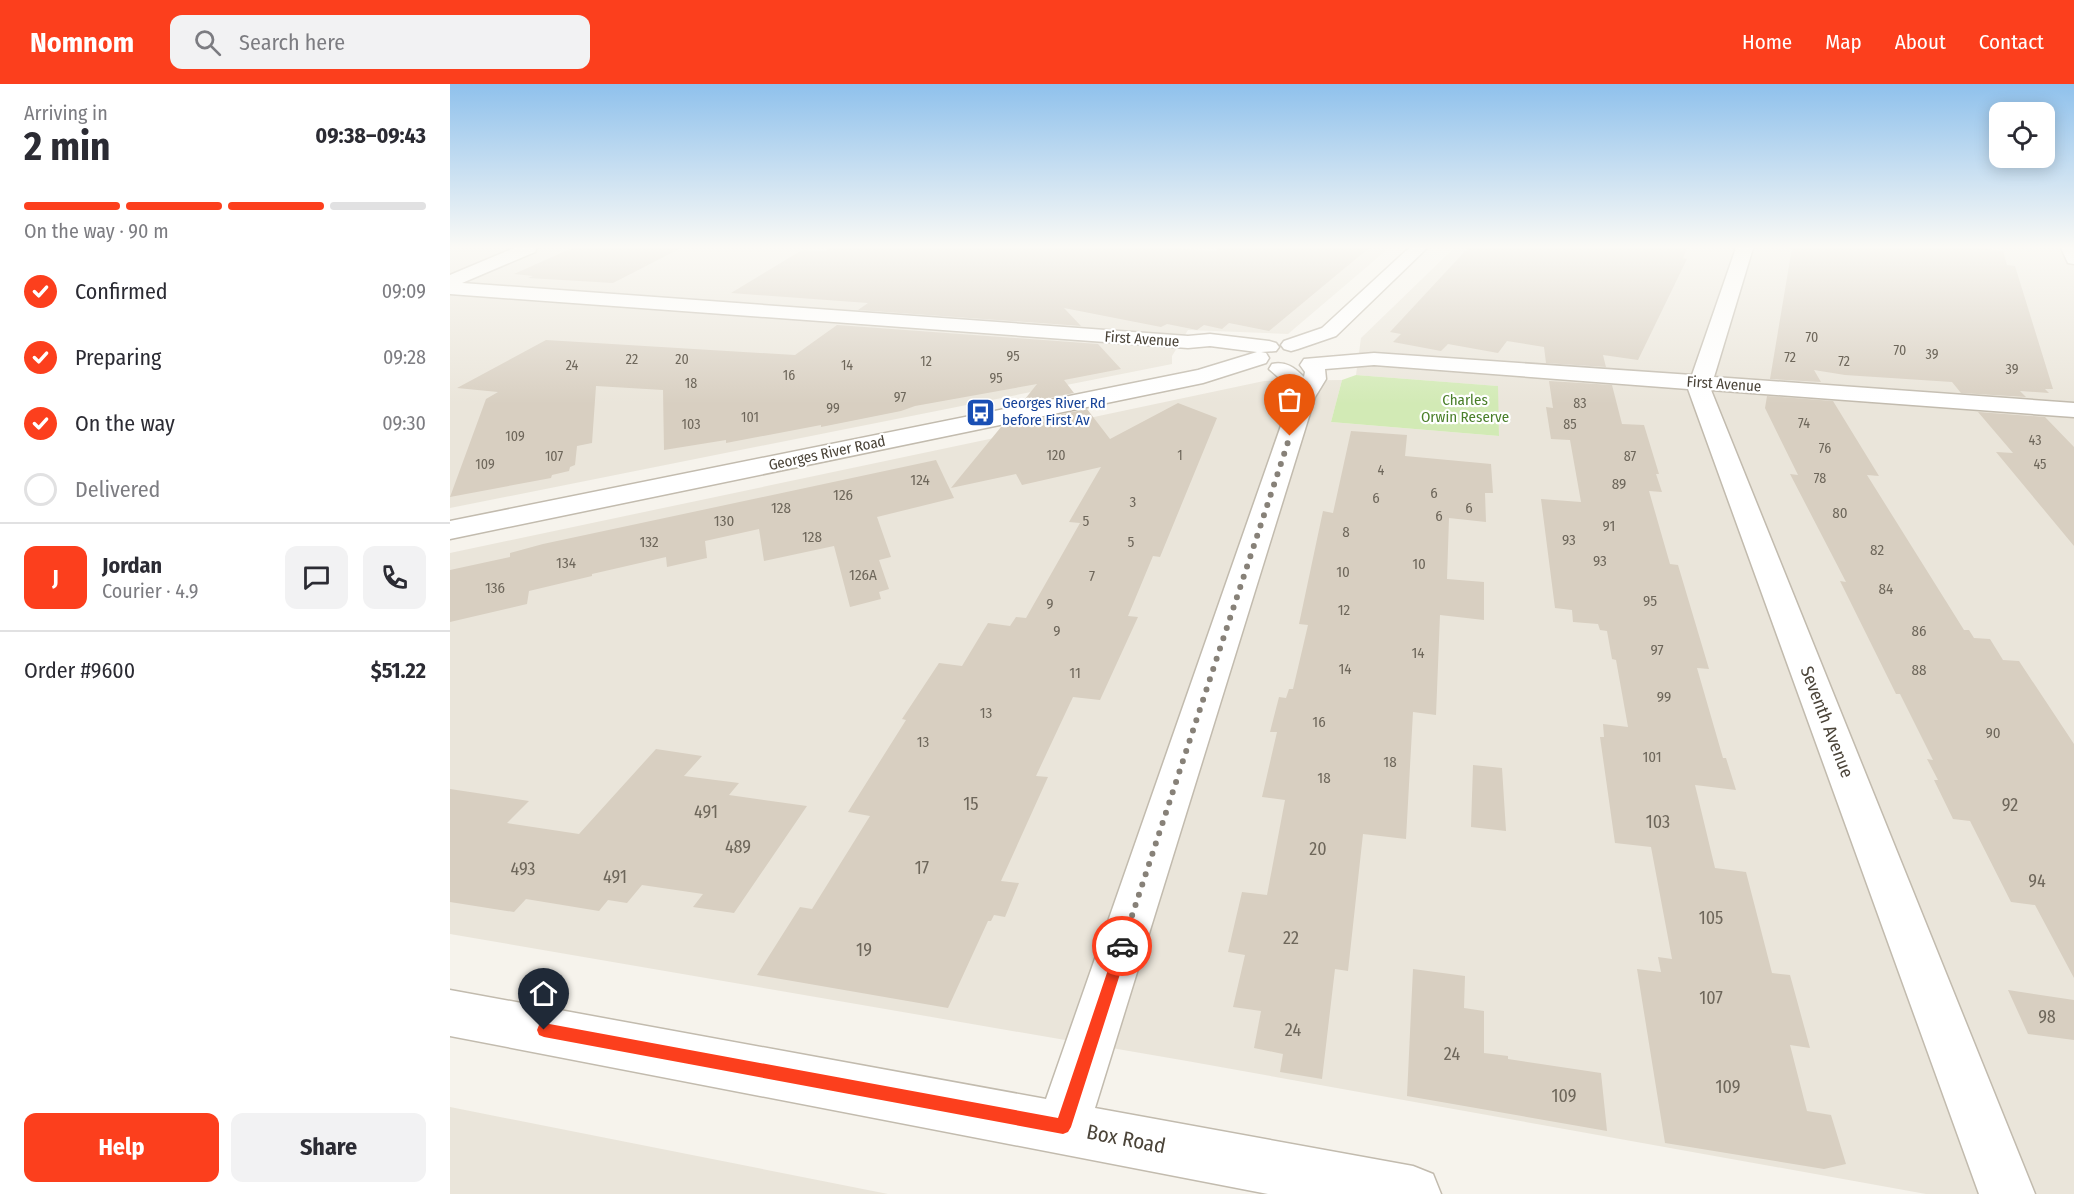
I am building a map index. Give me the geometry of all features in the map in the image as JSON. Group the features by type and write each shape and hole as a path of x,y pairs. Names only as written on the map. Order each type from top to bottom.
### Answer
{"street":[{"name":"First Avenue","path":"611,300 1188,342 1210,340 1292,361 1374,359 2074,410"},
{"path":"1063,1127 1292,361 1331,335 1367,300"},
{"path":"1700,382 1727,300"},
{"path":"1331,335 1349,352"},
{"name":"First Avenue","path":"1188,342 1222,355 1221,364 1203,376"},
{"name":"First Avenue","path":"1292,361 1349,352 1374,359"},
{"name":"Georges River Road","path":"450,530 1203,376 1225,376 1292,361"},
{"name":"Seventh Avenue","path":"1700,382 1700,388 2007,1194"},
{"name":"Box Road","path":"450,1013 1413,1194"}],"shaded area":[{"path":"450,300 1328,300 1288,334 1188,330 1172,356 1172,364 450,508"},
{"path":"1400,300 2074,300 2074,1194 1926,1194 1187,1061 450,934 450,553 1264,381 1342,380 1331,422 1499,436 1497,386 1356,375 1361,338"},
{"path":"450,1107 888,1194 450,1194"}],"green space":[{"name":"Charles Orwin Reserve","path":"1356,375 1498,386 1499,436 1331,422 1342,380"}],"building":[{"path":"824,300 1307,300 1269,331 1229,323 1222,329 1204,325 1197,330 1167,324 1161,327 1064,308 1081,326 858,310 868,303"},
{"path":"1420,300 1667,300 1638,360 1603,355 1606,367 1546,363 1544,347 1507,341 1498,353 1448,344 1441,351 1393,342 1401,334 1390,332"},
{"path":"1783,300 2025,300 2053,389 2045,389 2049,393 2020,391 2026,397 1961,393 1952,382 1845,375 1814,370 1821,382 1770,379"},
{"path":"837,325 1098,344 1121,369 1064,380 1074,393 1021,404 1037,384 915,406 901,411 821,427 821,425 726,443 726,440 664,450 663,390 596,386 592,443 577,446 575,465 570,467 569,471 552,475 551,478 450,497 486,399 498,392 457,388 546,340 795,355"},
{"path":"1549,381 1612,385 1622,424 1644,425 1662,492 1649,491 1670,564 1678,565 1709,669 1697,668 1723,758 1726,758 1736,790 1695,785 1715,868 1746,872 1772,973 1790,975 1810,1048 1790,1045 1807,1111 1831,1115 1846,1164 1824,1169 1665,1143 1637,969 1661,972 1658,957 1672,959 1651,847 1615,843 1600,737 1604,737 1603,724 1628,727 1616,660 1612,659 1607,631 1600,630 1598,624 1573,622 1572,610 1555,608 1541,499 1581,502 1570,440 1551,439 1546,407 1553,408"},
{"path":"1767,396 1833,401 1879,476 1867,475 1964,630 1969,630 1974,638 1990,639 2003,660 2019,661 2074,744 2074,978 2035,905 2011,902 1970,821 1953,819 1934,780 1938,780 1927,759 1933,760 1900,694 1896,694 1840,581 1846,582 1790,474 1798,475 1765,408"},
{"path":"1178,403 1217,418 1160,557 1153,556 1128,616 1138,617 1100,700 1073,697 1036,776 1048,777 1001,881 1019,883 1005,917 994,915 991,921 988,921 948,1008 757,975 800,907 812,909 870,816 848,812 906,720 902,719 939,663 962,666 988,623 1010,626 1016,617 1026,618 1080,523 1069,522 1101,467 1022,485 1016,474 951,488 1001,427 1087,409 1110,439"},
{"path":"1978,412 2045,417 2074,447 2074,546 1996,452 2013,453"},
{"path":"1351,431 1407,435 1405,456 1491,464 1493,493 1485,493 1486,522 1449,518 1447,579 1484,582 1484,620 1440,615 1436,715 1413,712 1406,839 1363,834 1348,971 1335,969 1322,1079 1280,1072 1283,1054 1254,1048 1261,1011 1233,1007 1245,955 1228,952 1242,892 1267,895 1285,800 1262,797 1277,732 1270,732 1279,697 1286,698 1289,689 1293,689 1308,625 1299,624 1323,511 1333,513"},
{"path":"936,460 954,498 877,517 891,557 879,560 889,589 879,592 881,599 850,607 834,546 764,561 759,529 705,541 707,558 667,567 666,557 592,574 592,576 529,591 527,604 450,622 450,570 510,557 510,553 543,544"},
{"path":"656,749 702,756 684,776 739,783 729,795 807,806 734,913 693,907 703,894 642,885 627,903 608,900 599,911 526,899 514,912 450,902 450,789 529,801 507,823 579,834"},
{"path":"1473,765 1502,768 1506,831 1471,827"},
{"path":"1413,969 1465,976 1464,1008 1484,1011 1484,1053 1508,1056 1508,1059 1601,1073 1607,1131 1407,1096"},
{"path":"2008,990 2074,1000 2074,1040 2028,1034"}],"way so far":[{"path":"1122,946 1290,436"}],"place":[{"name":"Georges River Rd before First Av","path":"981,412"}],"route":[{"path":"544,1030 1063,1127 1122,946"}]}
